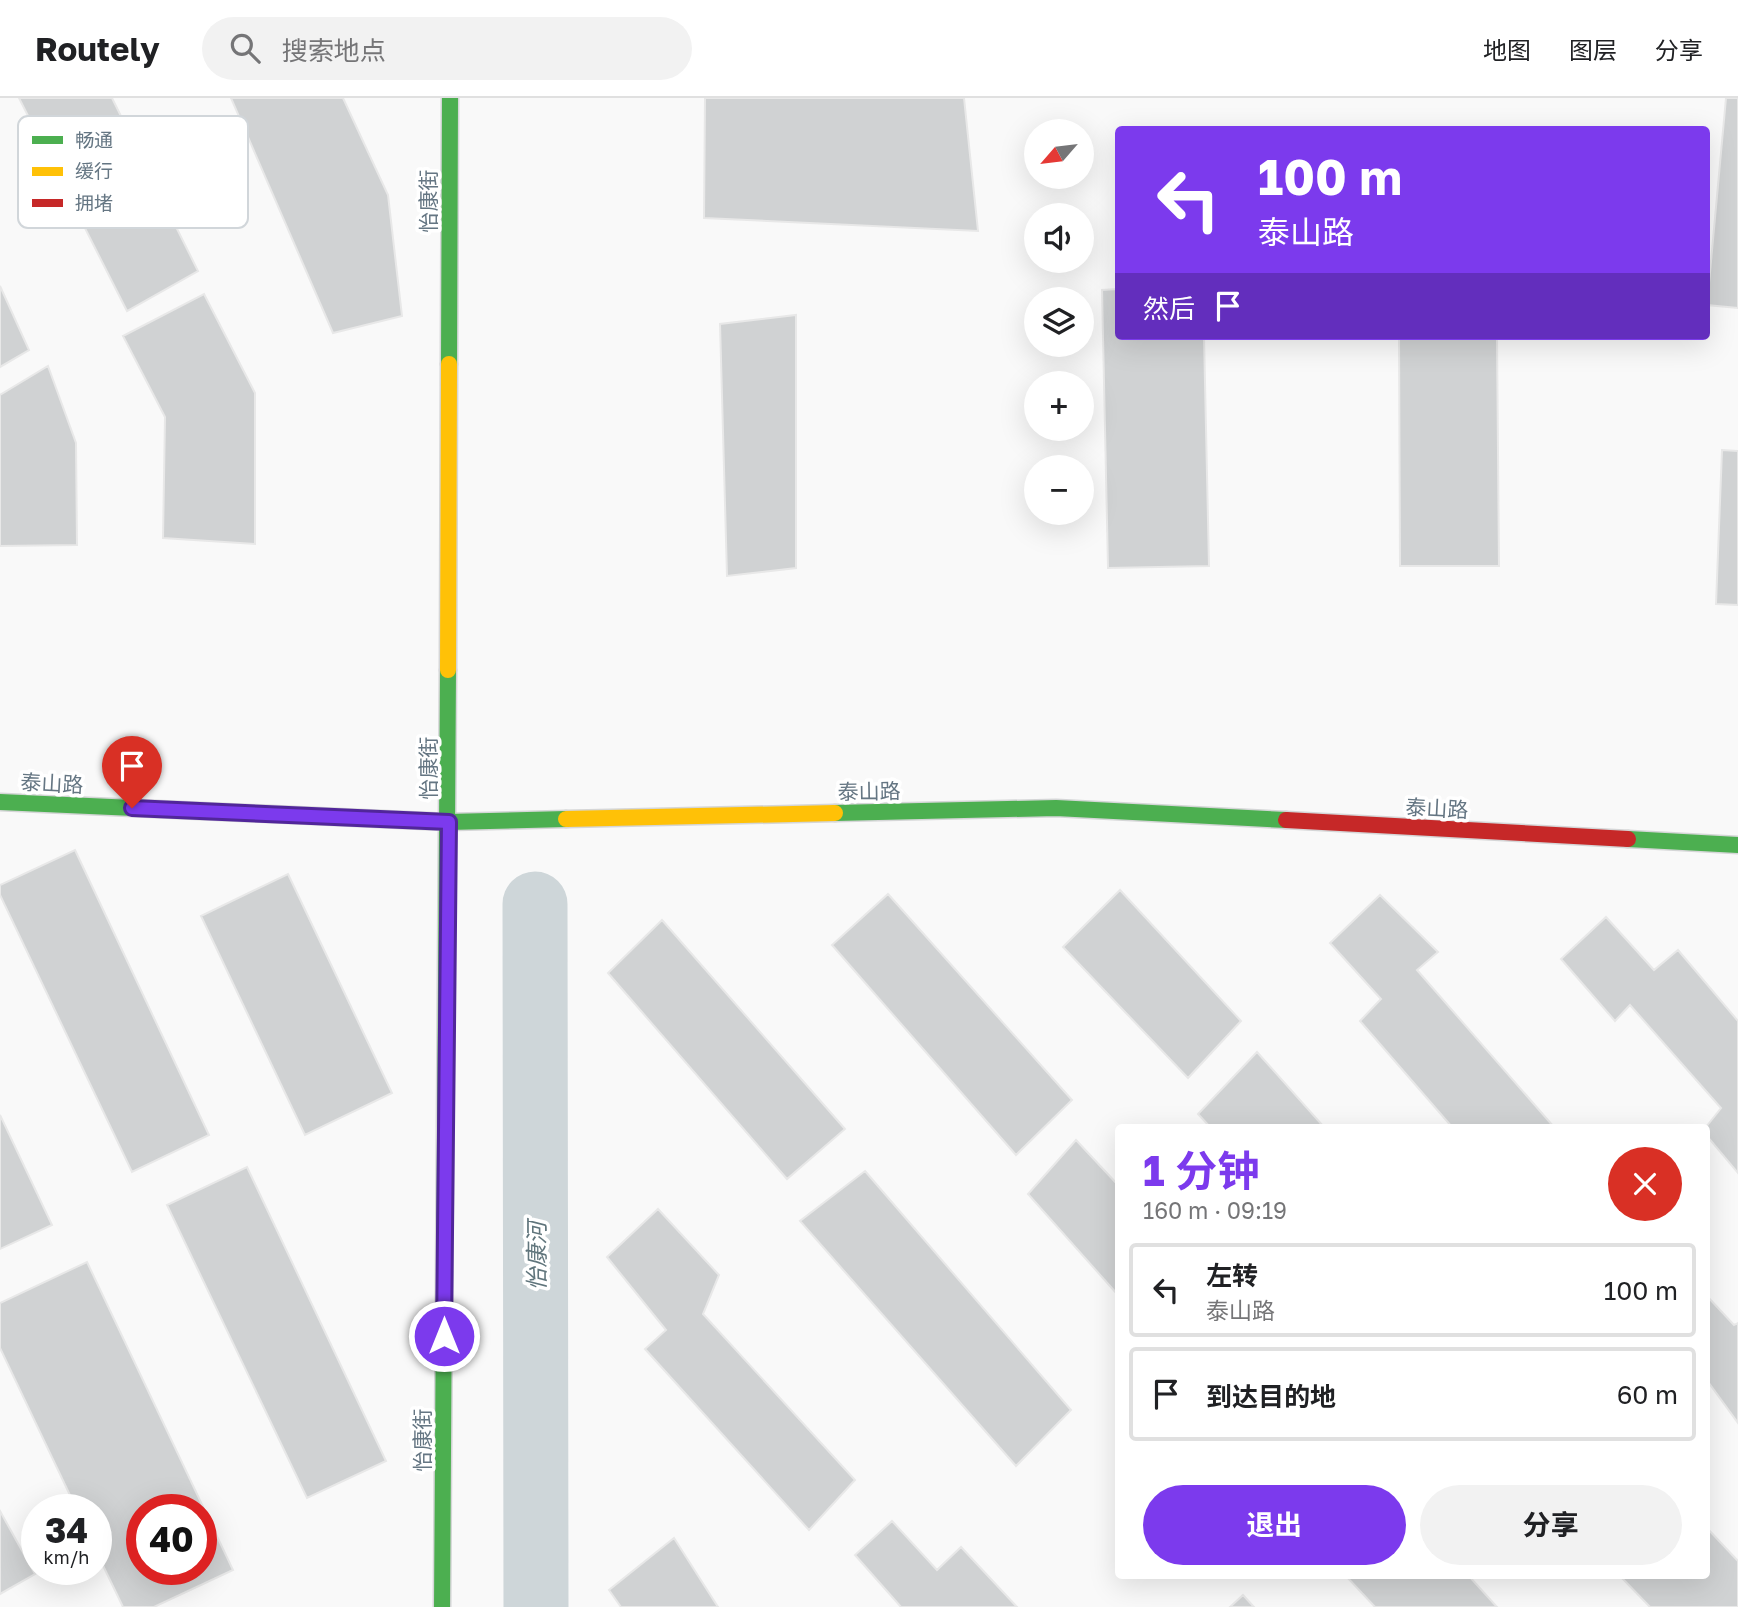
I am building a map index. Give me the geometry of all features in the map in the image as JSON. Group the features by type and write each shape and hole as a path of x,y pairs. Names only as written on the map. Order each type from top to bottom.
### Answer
{"main road":[{"name":"怡康街","path":"442,1607 449,822 450,98"},
{"name":"泰山路","path":"0,802 449,822 1056,808 1738,845"}],"building":[{"path":"19,98 112,98 121,116 28,116"},
{"path":"231,98 343,98 388,195 402,316 333,333 248,137 248,116 239,116"},
{"path":"705,98 964,98 978,231 704,218"},
{"path":"1726,98 1738,98 1738,308 1710,305 1710,272"},
{"path":"85,228 177,228 198,271 127,311"},
{"path":"0,286 29,350 0,367"},
{"path":"1115,289 1115,340 1204,340 1209,566 1108,568 1102,290"},
{"path":"204,294 255,393 255,544 163,538 165,417 123,336"},
{"path":"796,315 796,568 727,576 720,324"},
{"path":"1399,340 1497,340 1499,566 1400,566"},
{"path":"48,366 76,443 77,545 0,546 0,395"},
{"path":"1722,450 1738,451 1738,605 1716,604"},
{"path":"75,850 209,1135 132,1172 0,895 0,885"},
{"path":"288,874 392,1093 305,1135 201,916"},
{"path":"1120,890 1241,1021 1188,1078 1063,947"},
{"path":"888,894 1072,1100 1016,1155 832,945"},
{"path":"1380,895 1438,952 1417,970 1551,1124 1449,1124 1360,1021 1381,999 1330,943"},
{"path":"1606,917 1654,970 1678,950 1738,1021 1738,1173 1710,1140 1708,1124 1721,1108 1630,1005 1615,1021 1561,959"},
{"path":"662,920 845,1129 787,1179 608,973"},
{"path":"1257,1052 1321,1124 1207,1124 1198,1114"},
{"path":"0,1115 52,1225 0,1249"},
{"path":"1076,1140 1115,1182 1115,1292 1028,1194"},
{"path":"247,1167 386,1461 307,1498 167,1205"},
{"path":"865,1171 1071,1410 1016,1466 800,1221"},
{"path":"658,1209 719,1275 703,1314 855,1480 809,1530 645,1349 666,1330 607,1257"},
{"path":"87,1262 197,1494 126,1494 126,1585 201,1585 154,1607 123,1607 112,1584 112,1494 69,1494 0,1348 0,1303"},
{"path":"1710,1299 1734,1325 1738,1323 1738,1423 1710,1384"},
{"path":"0,1511 21,1549 21,1582 0,1594"},
{"path":"892,1521 937,1570 961,1547 1017,1607 901,1607 855,1555"},
{"path":"1710,1531 1738,1561 1738,1607 1650,1607 1623,1579 1710,1579"},
{"path":"217,1536 233,1570 217,1577"},
{"path":"674,1538 718,1607 621,1607 609,1590"},
{"path":"1349,1579 1472,1579 1497,1607 1375,1607"},
{"path":"1243,1595 1254,1607 1230,1607"}],"waterway":[{"name":"怡康河","path":"535,904 536,1607"}],"traffic: fast":[{"path":"449,364 450,98"},
{"path":"442,1607 448,670"},
{"path":"0,802 448,822 566,819"},
{"path":"835,813 1056,808 1286,820"},
{"path":"1628,839 1738,845"}],"traffic: slow":[{"path":"448,670 449,364"},
{"path":"566,819 835,813"}],"traffic: jam":[{"path":"1286,820 1628,839"}],"route":[{"path":"132,808 449,822 444,1336"}]}
